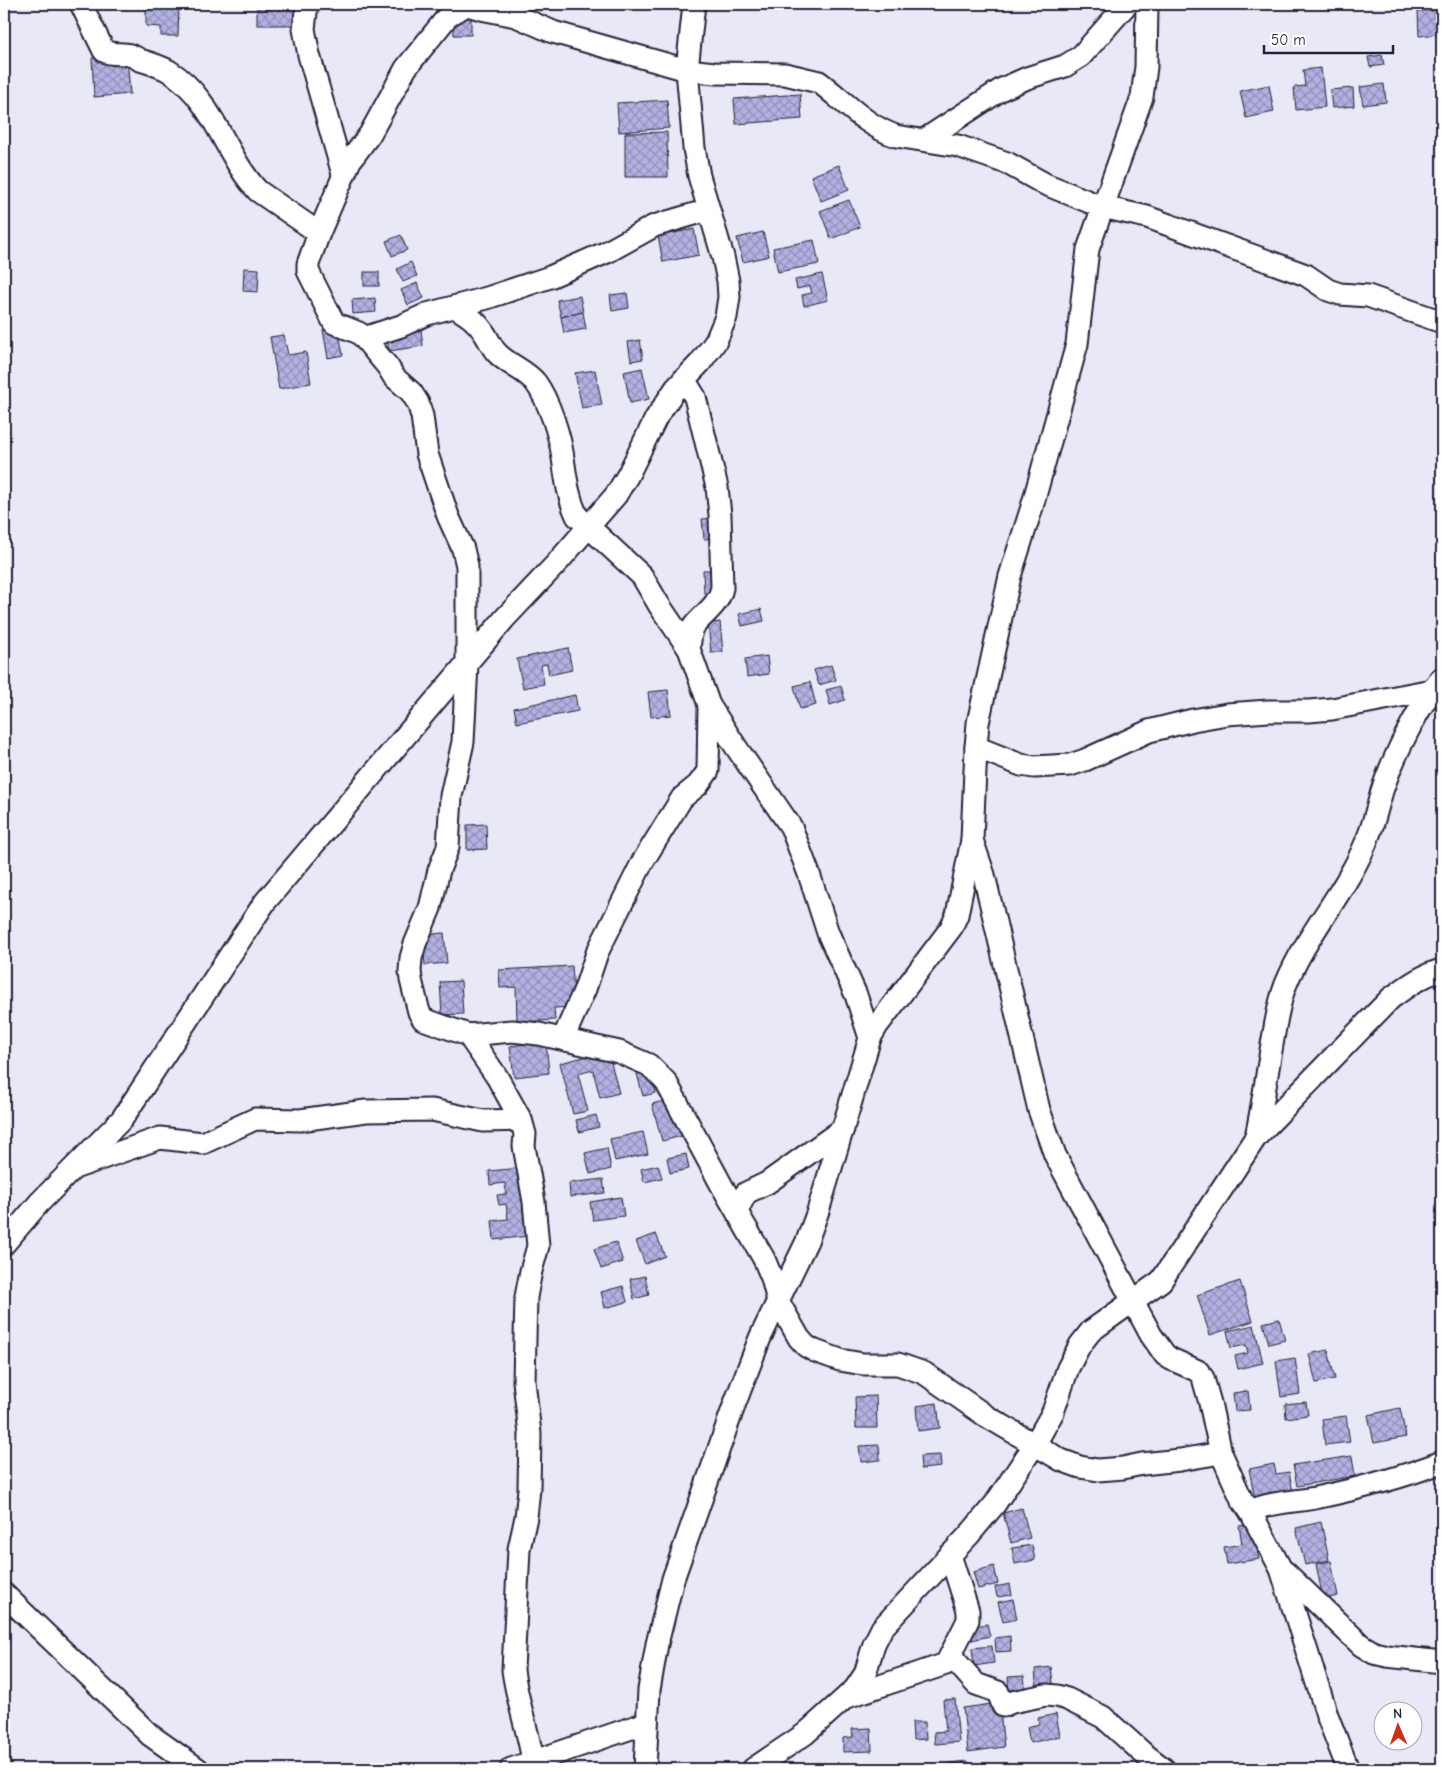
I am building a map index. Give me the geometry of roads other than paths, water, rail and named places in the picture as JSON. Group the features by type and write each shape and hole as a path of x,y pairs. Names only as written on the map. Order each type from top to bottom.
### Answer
{"street":[{"path":"81,4 104,51 112,55 128,54 169,71 186,86 210,113 237,163 258,191 319,233"},
{"path":"306,4 304,29 309,55 344,174"},
{"path":"1221,1452 1123,1468 1098,1470 1080,1467 1062,1460 986,1416 924,1372 898,1364 863,1364 840,1360 815,1352 799,1338 778,1301 772,1278 764,1260 666,1082 649,1065 619,1052 563,1039 512,1031 468,1035 423,1019 419,1012 410,971 414,944 430,908 439,870 448,847 450,796 463,742 467,664 465,557 426,454 422,416 418,403 411,392 394,377 388,367 359,333 334,323 310,278 308,264 319,233 350,161 370,134 406,68 448,16 469,4 481,9 516,16 553,32 687,70 715,73 776,74 810,79 819,82 876,128 896,136 958,146 1007,163 1045,184 1102,207 1147,217 1306,275 1328,290 1340,294 1368,296 1442,322"},
{"path":"4,1244 38,1203 122,1119 266,902 505,618 556,564 616,495 656,418 676,388 700,363 716,341 726,317 729,297 728,281 723,257 699,176 694,148 687,70 694,4"},
{"path":"924,140 1002,89 1027,78 1065,66 1081,56 1127,4"},
{"path":"645,1769 649,1690 657,1644 673,1579 739,1394 760,1338 807,1241 818,1211 870,1038 876,1026 951,928 957,916 972,840 978,723 1008,583 1032,507 1077,344 1087,256 1102,207 1142,97 1146,67 1147,4"},
{"path":"364,338 401,326 427,314 487,298 550,277 607,252 654,226 708,210"},
{"path":"484,332 484,308 487,298"},
{"path":"454,307 473,318 499,356 531,377 537,385 546,402 559,437 571,504 577,516 642,576 689,649 709,705 791,827 810,874 828,933 856,995 870,1038"},
{"path":"689,649 691,632 694,626 714,607 720,598 722,588 720,515 717,487 696,397 700,363"},
{"path":"684,379 696,397"},
{"path":"976,747 1021,765 1034,767 1070,765 1149,731 1193,720 1227,714 1332,709 1437,684"},
{"path":"1256,1137 1277,1013 1285,985 1299,955 1346,884 1370,832 1382,790 1396,756 1426,700 1437,684"},
{"path":"563,1039 585,989 597,953 644,861 682,798 698,785 708,771 709,705"},
{"path":"972,840 984,875 1039,1110 1060,1166 1151,1336 1165,1355 1198,1371 1203,1378 1221,1452 1242,1500 1250,1511 1281,1569 1327,1715 1348,1769"},
{"path":"753,1769 804,1734 855,1689 865,1674 874,1644 882,1628 995,1504 1035,1444 1052,1412 1068,1368 1080,1345 1091,1331 1108,1317 1132,1303 1162,1281 1256,1137 1391,998 1413,982 1428,974 1442,970"},
{"path":"468,1035 497,1077 521,1120 525,1134 524,1146 534,1202 538,1246 526,1297 524,1357 530,1434 529,1489 526,1517 519,1549 513,1670 533,1761"},
{"path":"72,1169 160,1138 203,1143 255,1119 300,1120 366,1111 432,1110 482,1121 521,1120"},
{"path":"736,1211 746,1193 767,1183 843,1129"},
{"path":"722,1186 746,1193"},
{"path":"1250,1511 1261,1506 1312,1498 1384,1482 1442,1462"},
{"path":"844,1698 946,1664 968,1620 968,1611 950,1555"},
{"path":"1281,1569 1361,1645 1374,1653 1442,1662"},
{"path":"4,1594 150,1735 198,1769"},
{"path":"951,1656 976,1684 998,1692 1003,1706 1012,1702 1046,1695 1067,1699 1103,1717 1164,1769"},
{"path":"511,1769 646,1723"}]}
